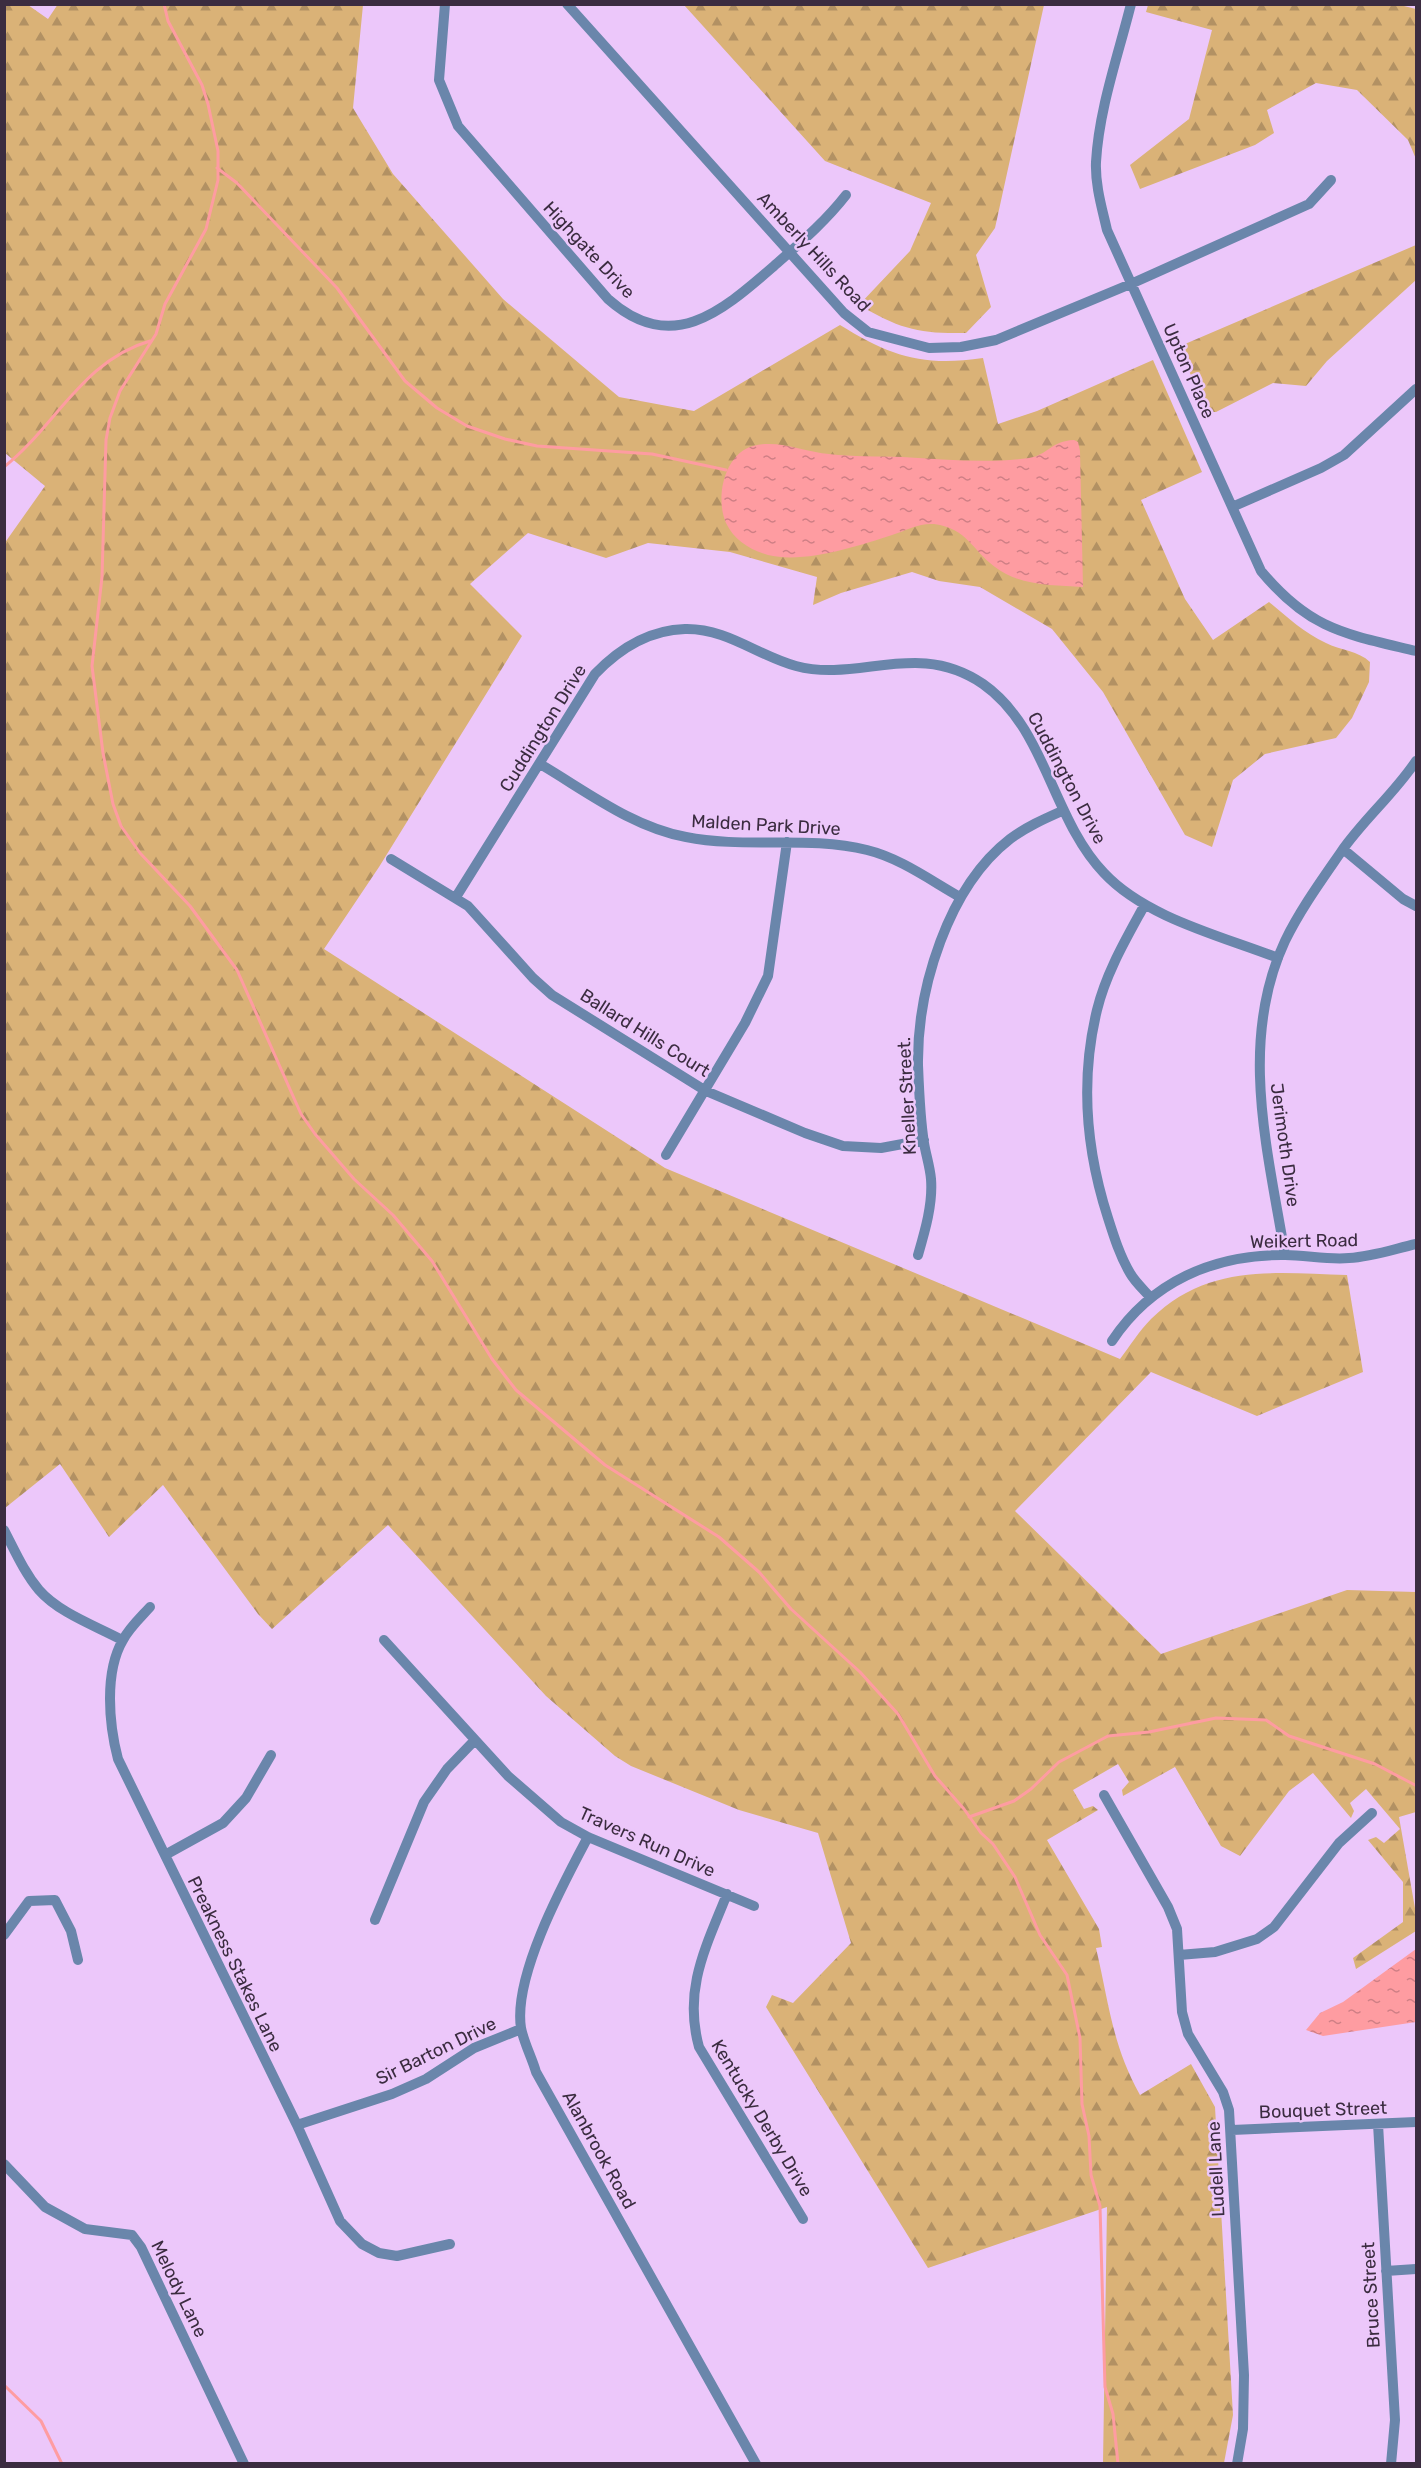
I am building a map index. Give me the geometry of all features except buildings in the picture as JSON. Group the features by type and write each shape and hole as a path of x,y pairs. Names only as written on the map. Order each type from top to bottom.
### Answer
{"street":[{"name":"Highgate Drive","path":"445,4 439,80 458,126 608,299 622,311 654,324 672,326 693,322 717,312 828,219 846,195"},
{"name":"Amberly Hills Road","path":"567,4 686,134 788,253 844,314 868,332 928,348 961,347 996,340 1132,283 1309,204 1332,180"},
{"name":"Upton Place","path":"1131,4 1099,132 1096,164 1098,194 1107,230 1261,571 1279,593 1302,612 1340,633 1416,651"},
{"path":"1232,507 1321,468 1344,455 1416,389"},
{"name":"Cuddington Drive","path":"456,897 595,674 611,658 644,638 686,629 728,636 796,666 827,670 906,661 963,674 982,684 1012,713 1038,757 1062,812 1088,855 1105,874 1144,906 1278,958"},
{"name":"Jerimoth Drive","path":"1285,1255 1260,1101 1258,1064 1261,1026 1278,958 1309,900 1343,849 1416,761"},
{"name":"Malden Park Drive","path":"540,764 628,816 655,829 686,837 726,842 787,842 839,845 869,850 902,863 960,897"},
{"name":"Kneller Street.","path":"918,1255 926,1226 931,1180 924,1140 918,1066 920,1019 930,975 960,897 986,862 1010,839 1038,822 1062,812"},
{"path":"666,1155 706,1091 768,976 787,842"},
{"path":"1343,849 1403,899 1416,906"},
{"name":"Ballard Hills Court","path":"391,859 456,897 486,923 533,978 552,995 706,1091 843,1146 881,1148 924,1140"},
{"path":"1144,906 1107,981 1097,1010 1086,1078 1090,1152 1100,1196 1116,1244 1130,1274 1151,1298"},
{"name":"Weikert Road","path":"1112,1341 1125,1322 1151,1298 1188,1273 1221,1262 1285,1255 1349,1258 1416,1244"},
{"path":"4,1530 27,1574 41,1592 69,1612 122,1640"},
{"name":"Preakness Stakes Lane","path":"150,1607 122,1640 110,1695 110,1727 118,1759 297,2126 340,2221 362,2244 379,2253 397,2256 450,2244"},
{"name":"Travers Run Drive","path":"384,1640 434,1692 508,1776 552,1814 588,1837 754,1906"},
{"path":"375,1920 424,1803 447,1769 474,1740"},
{"path":"165,1855 223,1823 246,1798 271,1755"},
{"name":"Ludell Lane","path":"1104,1795 1168,1907 1177,1929 1182,2012 1188,2034 1223,2092 1232,2130 1244,2375 1243,2429 1237,2463"},
{"path":"1179,1955 1215,1952 1241,1946 1274,1927 1340,1843 1372,1813"},
{"name":"Alanbrook Road","path":"588,1837 564,1882 542,1935 524,1987 521,2029 536,2072 756,2463"},
{"name":"Kentucky Derby Drive","path":"727,1894 696,1982 692,2002 693,2025 699,2047 803,2219"},
{"path":"4,1935 29,1900 54,1900 71,1931 78,1960"},
{"name":"Sir Barton Drive","path":"297,2126 392,2094 426,2079 474,2048 521,2029"},
{"name":"Bouquet Street","path":"1232,2130 1416,2122"},
{"name":"Bruce Street","path":"1378,2124 1395,2420 1391,2463"},
{"name":"Melody Lane","path":"4,2164 45,2207 85,2229 132,2235 141,2247 244,2463"},
{"path":"1386,2271 1416,2269"}],"green space":[{"path":"58,4 363,5 353,108 393,174 503,299 619,397 694,411 840,325 891,351 925,360 983,358 998,424 1037,411 1153,360 1202,472 1141,500 1185,599 1213,640 1269,602 1318,639 1360,655 1370,662 1369,682 1352,718 1336,738 1265,754 1233,780 1212,847 1185,835 1103,692 1052,629 980,587 939,581 912,572 841,593 813,605 817,577 730,552 648,543 606,558 528,533 470,584 522,636 379,867 324,949 665,1168 1120,1359 1151,1319 1173,1301 1195,1288 1243,1275 1294,1273 1347,1275 1363,1372 1257,1416 1151,1372 1015,1511 1161,1654 1347,1590 1416,1592 1416,1812 1399,1817 1416,1914 1416,1931 1356,1969 1353,1958 1403,1922 1403,1882 1368,1840 1376,1837 1384,1843 1400,1829 1366,1789 1350,1803 1354,1811 1351,1818 1313,1773 1289,1791 1240,1856 1221,1846 1175,1767 1123,1796 1122,1790 1129,1782 1118,1764 1073,1790 1084,1809 1093,1806 1098,1810 1047,1840 1099,1929 1102,1947 1096,1948 1112,2023 1123,2059 1140,2095 1191,2064 1215,2107 1233,2415 1224,2463 1103,2463 1107,2207 928,2268 766,2007 772,1995 793,2003 851,1943 818,1833 739,1810 631,1766 615,1756 546,1696 388,1525 272,1629 258,1614 163,1485 109,1537 60,1464 5,1508 4,544 45,486 5,453 5,5 28,5 48,19"},
{"path":"684,5 1044,5 995,228 976,255 991,307 966,333 922,331 898,325 859,305 910,251 931,203 825,161"},
{"path":"1148,5 1400,5 1416,9 1416,159 1408,140 1357,90 1316,83 1267,110 1274,133 1255,145 1140,189 1130,165 1189,119 1212,30 1146,12"},
{"path":"1416,245 1416,280 1327,361 1306,386 1273,383 1216,412 1211,412 1206,408 1178,347"}],"water":[{"path":"1074,440 1078,442 1080,451 1083,587 1049,585 1015,578 995,567 962,535 934,524 918,526 863,544 814,556 768,555 749,547 738,539 729,529 723,513 722,490 729,467 743,451 762,444 847,456 997,461 1029,458 1060,443"},
{"path":"1416,1949 1416,2022 1323,2036 1306,2030 1320,2013 1343,2002"}],"waterway":[{"path":"164,4 168,21 202,85 208,104 218,151 218,180 206,229 165,304 156,334 120,391 110,418 106,440 102,577 92,666 103,753 113,804 121,826 140,853 190,906 237,970 301,1114 315,1134 354,1179 393,1215 432,1261 492,1359 516,1390 605,1465 719,1537 759,1572 791,1609 860,1672 898,1714 935,1776 964,1809 981,1833 993,1844 1015,1877 1040,1935 1067,1975 1080,2038 1082,2104 1089,2136 1091,2175 1100,2206 1105,2387 1113,2414 1118,2464"},
{"path":"217,168 237,183 337,288 405,381 437,408 467,426 505,439 537,446 652,454 726,470"},
{"path":"4,467 39,433 71,396 106,363 127,350 150,341"},
{"path":"969,1817 1014,1801 1031,1789 1059,1762 1108,1736 1149,1732 1216,1718 1266,1720 1289,1736 1375,1764 1415,1785"},
{"path":"4,2385 41,2421 62,2464"}]}
